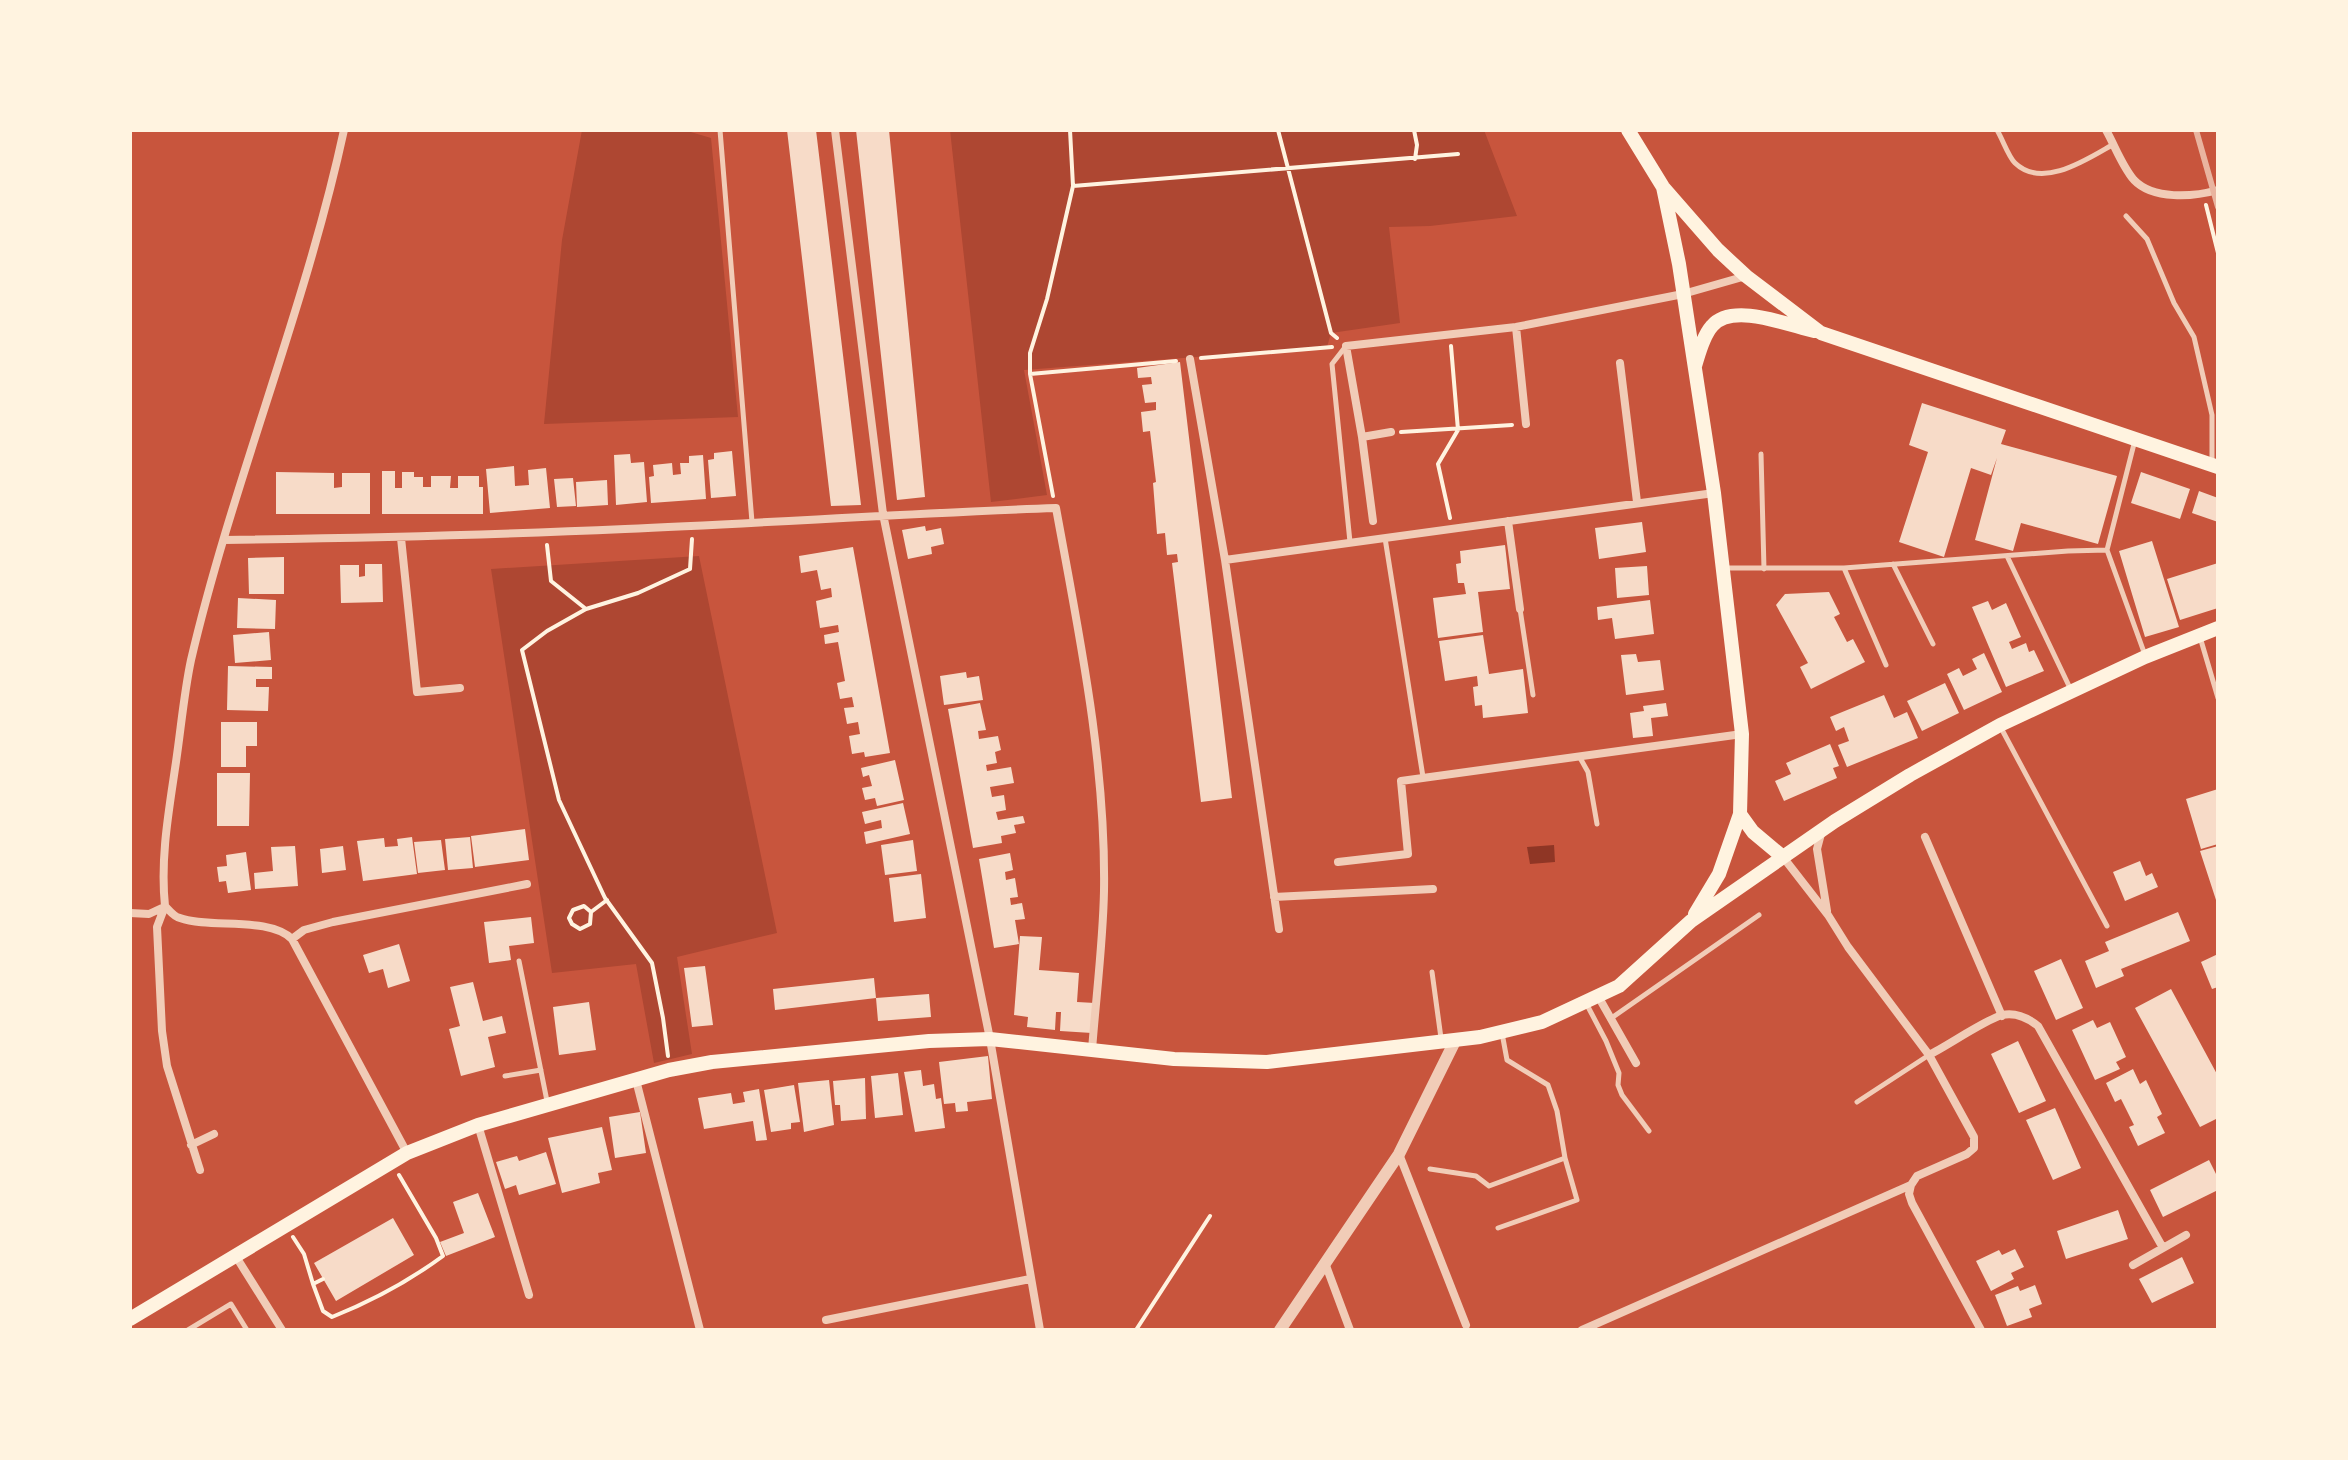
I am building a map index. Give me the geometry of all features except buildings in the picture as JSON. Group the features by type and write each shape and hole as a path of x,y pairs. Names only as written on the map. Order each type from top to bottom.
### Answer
{"main road":[{"path":"1628,130 1663,187 1718,250 1746,276 1821,333"},
{"path":"1663,187 1714,493 1742,734 1740,814 1719,874 1691,921"},
{"path":"1694,366 1712,326 1723,317 1749,315 1821,333 2215,466"},
{"path":"130,1319 407,1153 478,1125 669,1070 712,1062 898,1044 990,1039 1174,1059 1267,1062 1448,1042 1542,1022 1619,986 1691,921 1822,830 1910,775 2000,725 2145,657 2218,628"},
{"path":"1740,814 1753,832 1783,857"}],"street":[{"path":"200,1170 167,1066 162,1031 157,927 165,906 165,838 191,662 224,540 329,198 344,130"},
{"path":"835,130 883,514 990,1039 1040,1330"},
{"path":"2106,130 2135,181 2159,194 2203,194 2218,190"},
{"path":"1373,521 1346,346 1516,327 1683,294 1746,276"},
{"path":"1516,327 1526,424"},
{"path":"1190,359 1225,560 1279,929"},
{"path":"1620,363 1637,502"},
{"path":"1362,437 1391,432"},
{"path":"1225,560 1714,493"},
{"path":"224,540 401,538 1056,508 1086,672 1100,795 1104,891 1092,1050"},
{"path":"1508,521 1520,609"},
{"path":"401,538 417,692 460,688"},
{"path":"1338,862 1408,854 1401,781 1742,734"},
{"path":"1822,830 1817,849 1828,915"},
{"path":"1925,837 2002,1016"},
{"path":"1783,857 1929,1055 1974,1137 1974,1148 1917,1176 1909,1194 1981,1330"},
{"path":"292,939 304,930 333,922 527,884"},
{"path":"1274,897 1433,889"},
{"path":"130,913 149,914 165,906"},
{"path":"165,906 178,918 266,928 284,932 292,939 407,1153"},
{"path":"1591,999 1610,1019 1636,1063"},
{"path":"1929,1055 2002,1016 2028,1018 2038,1026 2163,1248"},
{"path":"1280,1330 1399,1154 1448,1042"},
{"path":"636,1080 700,1330"},
{"path":"478,1125 529,1295"},
{"path":"191,1145 214,1134"},
{"path":"1399,1154 1466,1325"},
{"path":"1582,1330 1911,1185"},
{"path":"2133,1265 2186,1235"},
{"path":"235,1254 282,1330"},
{"path":"1325,1262 1350,1330"},
{"path":"826,1320 1030,1279"}],"lane":[{"path":"720,130 752,522"},
{"path":"1997,130 2016,164 2031,171 2057,174 2114,144"},
{"path":"2126,216 2147,239 2174,303 2194,337 2212,415 2215,466"},
{"path":"1346,346 1332,364 1350,542"},
{"path":"2135,439 2107,550 2145,657"},
{"path":"1761,454 1764,569"},
{"path":"1385,538 1423,777"},
{"path":"1724,568 1844,568 2107,550"},
{"path":"2007,556 2072,692"},
{"path":"1893,564 1933,644"},
{"path":"1844,568 1886,665"},
{"path":"1520,609 1533,695"},
{"path":"2200,636 2218,698"},
{"path":"2000,725 2107,926"},
{"path":"1578,755 1588,772 1597,824"},
{"path":"1610,1019 1759,915"},
{"path":"519,961 548,1105"},
{"path":"1432,972 1448,1042"},
{"path":"1591,999 1619,1073 1618,1085 1622,1095 1649,1131"},
{"path":"1498,1228 1577,1200 1548,1085 1507,1060 1502,1032"},
{"path":"1857,1102 1929,1055"},
{"path":"505,1076 541,1070"},
{"path":"1430,1169 1476,1176 1489,1186 1565,1158"},
{"path":"188,1330 231,1304 247,1330"}],"path":[{"path":"1056,508 1030,374 1030,353 1047,299 1073,186 1070,130"},
{"path":"1278,130 1331,333 1346,346"},
{"path":"1414,130 1417,145 1415,159"},
{"path":"1073,186 1458,154"},
{"path":"2203,194 2218,253"},
{"path":"1450,333 1458,430 1438,464 1452,528"},
{"path":"1030,374 1346,346"},
{"path":"1391,432 1526,424"},
{"path":"669,1070 652,963 607,900 559,800 522,650 547,631 586,609 638,593 690,569 693,526"},
{"path":"545,532 551,581 586,609"},
{"path":"591,912 584,906 573,910 569,918 580,929 590,924 591,912 607,900"},
{"path":"286,1224 304,1254 323,1311 332,1317 416,1276 443,1256 436,1238 391,1162"},
{"path":"1136,1330 1210,1216"},
{"path":"313,1284 323,1279"}],"shaded area":[{"path":"582,130 684,130 711,138 738,417 544,424 562,240"},
{"path":"950,130 1484,130 1517,216 1430,226 1389,227 1400,323 1331,333 1327,347 1024,370 1047,495 991,502"},
{"path":"699,556 777,933 677,957 692,1054 654,1063 636,964 552,973 491,569"},
{"path":"1554,845 1555,862 1530,864 1527,847"}],"railway":[{"path":"2196,130 2218,207"}]}
